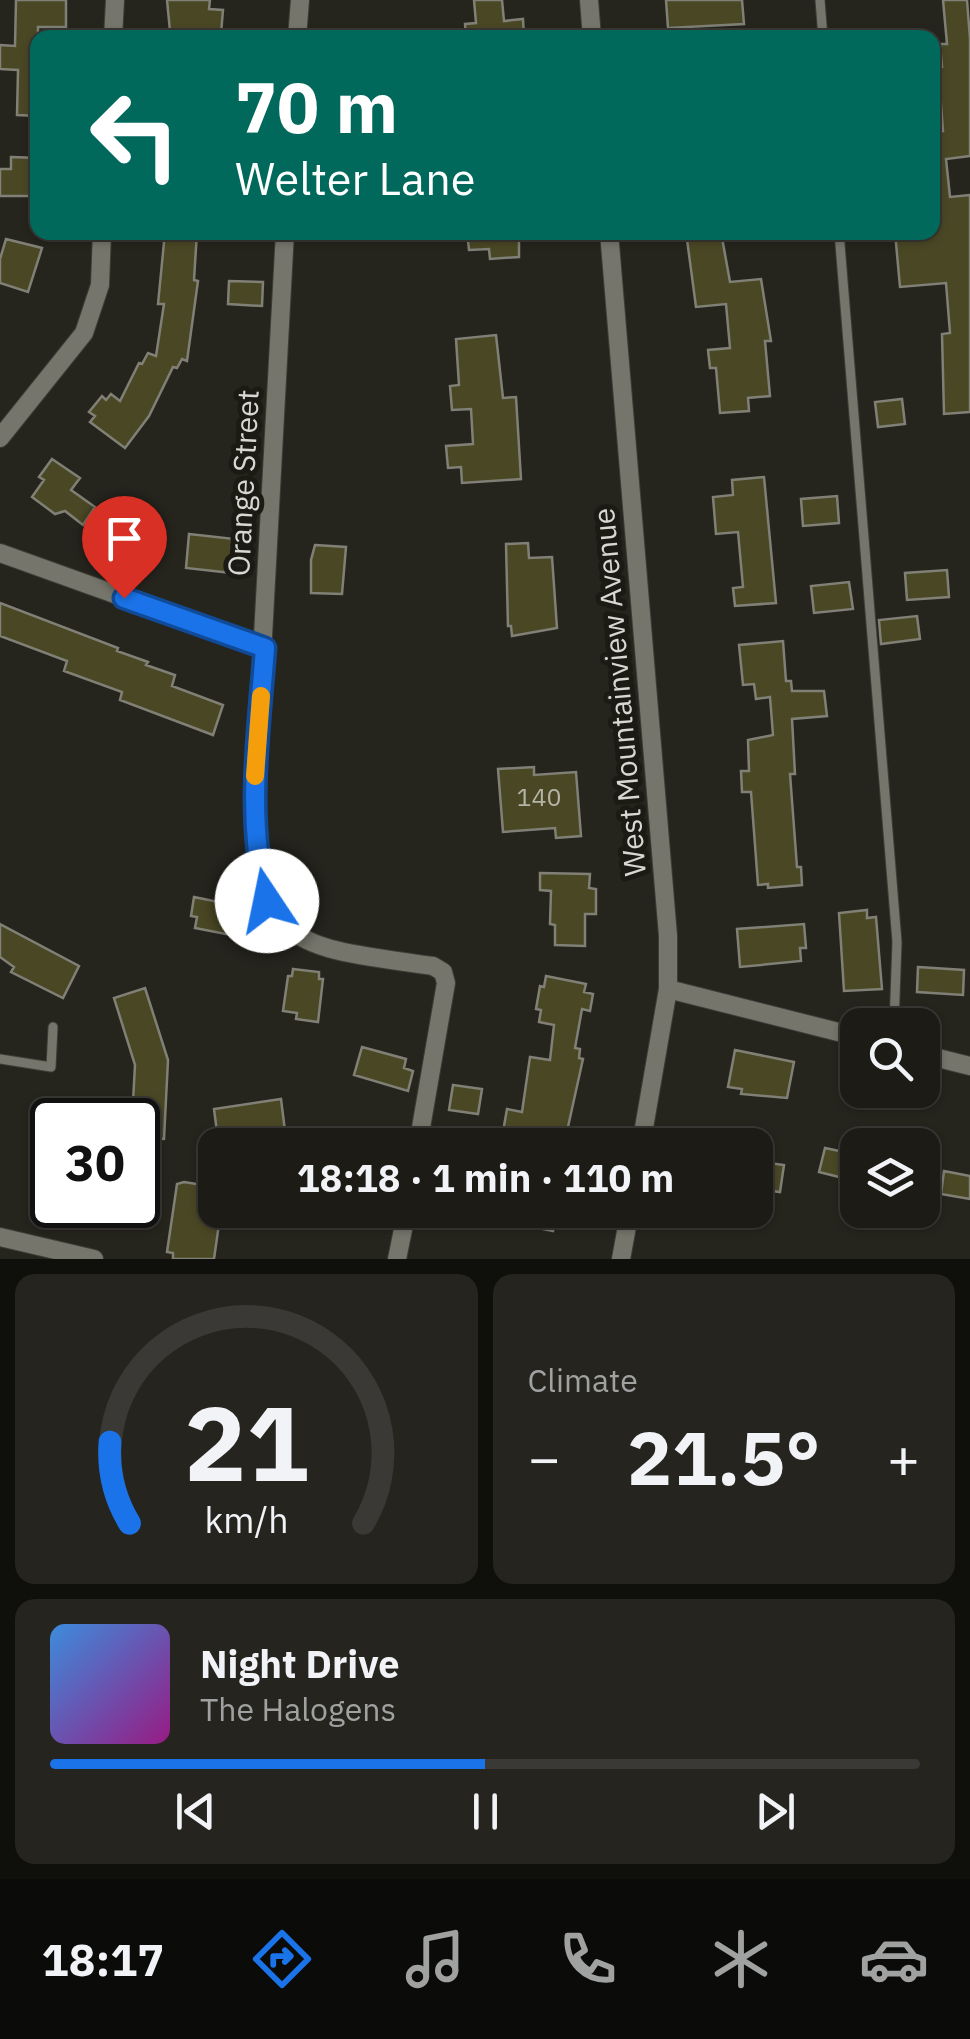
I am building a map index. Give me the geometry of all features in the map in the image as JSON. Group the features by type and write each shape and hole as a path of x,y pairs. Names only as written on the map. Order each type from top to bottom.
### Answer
{"street":[{"path":"113,30 115,0"},
{"path":"298,30 300,0"},
{"path":"589,0 591,30"},
{"path":"0,438 84,332 100,286 102,240"},
{"name":"Orange Street","path":"285,240 255,784 260,872 267,901 279,921 307,942 351,955 432,966 443,972 446,983 421,1128"},
{"name":"West Mountainview Avenue","path":"609,240 668,936 668,989 644,1128"},
{"path":"0,554 265,648"},
{"path":"668,989 840,1032"},
{"path":"940,1058 970,1066"},
{"path":"396,1259 403,1228"},
{"path":"621,1259 627,1228"},
{"path":"0,1237 94,1259"}],"lane":[{"path":"820,0 822,30"},
{"path":"839,240 897,942 895,1008"},
{"path":"0,1060 51,1067 53,1027"}],"building":[{"path":"16,0 66,0 66,27 30,30 30,116 17,115 18,70 0,69 0,45 15,46"},
{"path":"167,0 210,0 209,9 223,10 221,30 170,30"},
{"path":"474,0 502,0 504,21 523,19 524,30 465,30 465,24 476,23"},
{"path":"666,0 742,0 744,24 668,28"},
{"path":"943,0 967,0 970,156 946,159 950,197 970,195 970,412 944,414 942,334 950,333 946,283 900,287 896,240 940,240 940,44 947,44"},
{"path":"11,157 30,158 30,196 0,196 0,169 11,169"},
{"path":"6,239 42,248 28,292 0,283 0,259"},
{"path":"164,240 196,240 194,280 198,281 187,361 182,359 177,368 173,367 149,416 125,448 90,422 95,416 89,412 102,396 106,400 111,394 120,401 139,363 148,353 156,356 164,304 158,304"},
{"path":"468,240 519,240 519,257 490,259 489,249 469,250"},
{"path":"687,240 722,240 730,282 761,279 771,341 765,341 770,396 748,398 749,411 720,413 716,368 710,368 708,350 730,348 726,304 696,307"},
{"path":"229,281 263,282 262,306 228,304"},
{"path":"496,335 503,398 516,397 521,479 462,483 461,467 448,468 446,446 473,444 471,409 452,410 450,386 459,385 456,339"},
{"path":"902,399 905,424 878,427 875,402"},
{"path":"52,459 80,478 71,490 95,507 83,525 65,511 55,514 32,497 44,480 39,477"},
{"path":"764,477 776,603 735,606 733,588 743,587 738,532 716,534 713,497 733,495 732,480"},
{"path":"837,496 839,523 803,526 801,499"},
{"path":"189,534 235,539 232,573 186,568"},
{"path":"528,543 529,558 552,557 557,628 512,636 508,626 506,544"},
{"path":"315,545 346,547 342,594 311,593"},
{"path":"947,570 949,597 907,600 905,573"},
{"path":"849,582 853,609 814,613 811,586"},
{"path":"0,603 118,648 117,651 148,662 146,665 175,675 172,686 223,705 213,735 120,700 122,692 64,671 67,661 0,636"},
{"path":"917,616 920,639 881,644 879,620"},
{"path":"783,641 786,681 791,681 792,691 824,691 827,716 792,719 795,774 790,774 797,867 801,867 802,885 768,888 768,884 758,885 751,792 742,792 741,771 749,771 748,740 773,735 770,697 756,699 754,684 743,685 739,645"},
{"path":"534,767 534,775 576,772 581,836 556,838 555,828 503,832 498,769"},
{"path":"540,873 590,874 589,888 596,889 596,914 585,914 585,946 555,945 555,925 550,924 551,891 540,890"},
{"path":"194,897 238,906 243,910 239,932 231,931 231,935 195,928 197,917 191,916"},
{"path":"867,910 867,918 876,917 882,989 844,991 839,913"},
{"path":"0,924 79,966 63,998 11,972 14,967 0,957"},
{"path":"804,924 806,948 800,948 801,961 740,967 737,929"},
{"path":"918,967 964,970 963,995 917,992"},
{"path":"293,969 319,972 319,979 323,979 318,1022 296,1019 297,1013 283,1011 288,976 292,976"},
{"path":"546,976 586,984 584,992 593,994 590,1011 582,1009 575,1048 580,1049 579,1058 583,1059 568,1128 504,1126 507,1109 522,1112 530,1057 550,1060 554,1025 539,1022 541,1010 536,1009 540,986 544,987"},
{"path":"145,988 168,1060 164,1139 160,1139 160,1098 133,1098 135,1065 114,998"},
{"path":"362,1047 406,1059 404,1068 413,1071 408,1091 354,1075"},
{"path":"735,1050 794,1062 787,1098 741,1094 742,1089 728,1087"},
{"path":"453,1085 482,1089 478,1114 449,1110"},
{"path":"281,1099 285,1128 216,1128 214,1109"},
{"path":"825,1148 840,1151 840,1177 819,1172"},
{"path":"773,1163 784,1165 780,1192 773,1191"},
{"path":"944,1171 970,1176 970,1199 941,1194"},
{"path":"177,1184 198,1184 198,1228 218,1228 214,1259 173,1259 173,1253 167,1252"}],"slow traffic":[{"path":"255,776 261,696"}],"route":[{"path":"124,598 265,648 255,784 256,837 267,901"}]}
